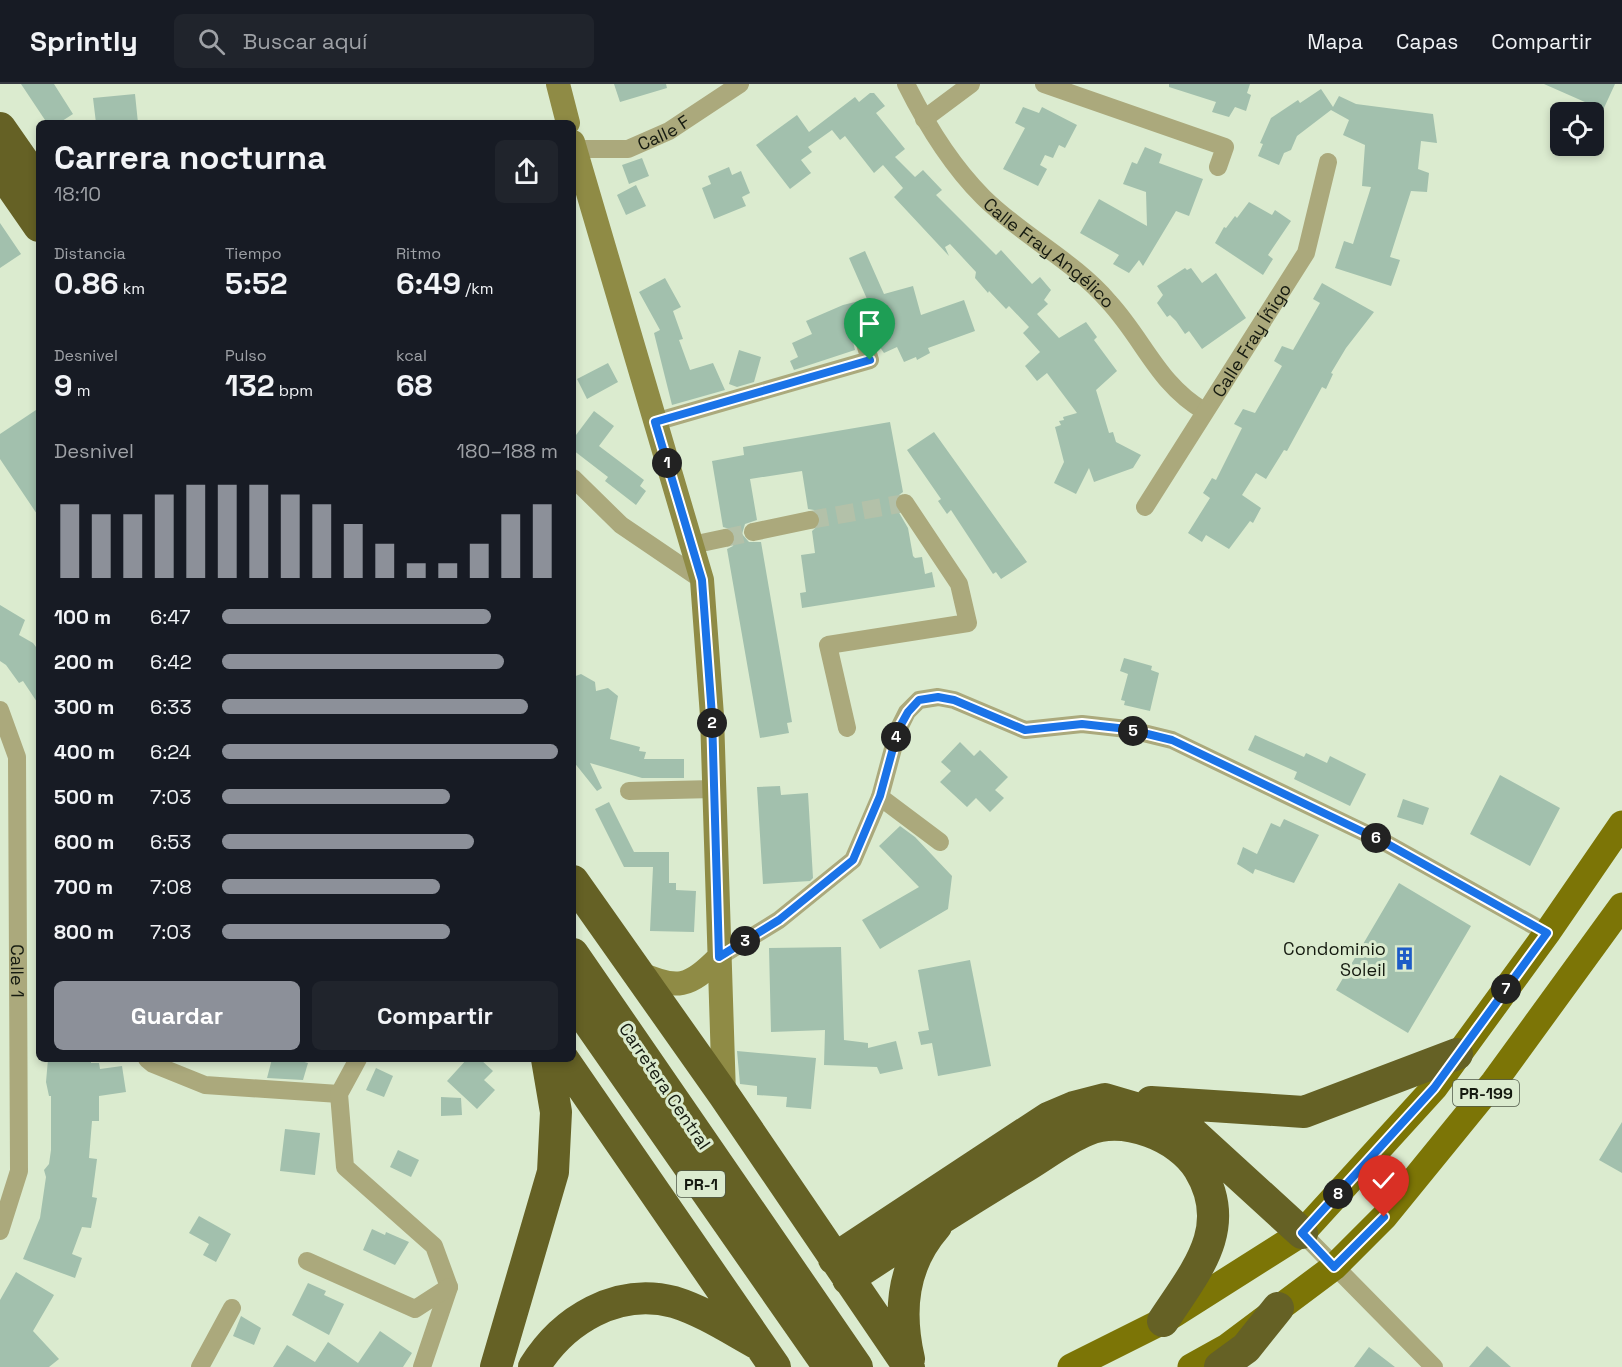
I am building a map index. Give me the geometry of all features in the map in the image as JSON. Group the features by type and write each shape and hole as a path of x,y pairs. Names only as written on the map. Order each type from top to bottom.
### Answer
{"highway":[{"path":"0,128 36,180"},
{"path":"0,170 36,222"},
{"path":"576,885 724,1095 910,1367"},
{"name":"Carretera Central","path":"576,958 857,1367"},
{"name":"Carretera Central","path":"576,1004 829,1367"},
{"path":"841,1269 1048,1118 1074,1107 1105,1099 1304,1112 1457,1054"},
{"path":"496,1367 554,1172 556,1112 548,1062"},
{"path":"565,1062 769,1357"},
{"path":"1105,1099 1153,1112 1186,1127 1302,1233"},
{"path":"841,1269 949,1212 1087,1129 1119,1125 1154,1134 1176,1146 1195,1163 1208,1184 1213,1203 1213,1231 1207,1251 1163,1321"},
{"path":"910,1367 903,1330 904,1289 921,1246 949,1212"},
{"path":"534,1367 548,1346 568,1326 596,1309 626,1301 663,1300 683,1305 719,1322 769,1357"},
{"path":"1220,1367 1246,1348 1278,1308"}],"main road":[{"name":"PR-199","path":"1071,1367 1163,1321 1302,1233 1427,1096 1547,933 1622,824"},
{"name":"PR-199","path":"1191,1367 1227,1347 1334,1267 1384,1217 1468,1116 1622,906"}],"street":[{"path":"558,84 567,120"},
{"name":"Calle F","path":"576,146 628,149 669,131 740,84"},
{"name":"Calle Fray Angélico","path":"906,84 924,119 951,159 983,197 1071,266 1109,301 1163,377 1182,398 1204,411"},
{"path":"924,119 971,84"},
{"path":"1044,84 1225,147 1218,167"},
{"path":"576,153 702,580 712,716 724,1095"},
{"name":"Calle Fray Íñigo","path":"1145,507 1306,253 1328,162"},
{"path":"655,422 870,360 860,327"},
{"path":"576,481 621,525 702,580"},
{"path":"848,728 828,645 968,623 959,584 905,502"},
{"path":"753,532 810,520"},
{"path":"692,545 725,538"},
{"path":"639,973 676,986 689,982 704,972 719,957 779,920 853,860 880,796 898,730 908,712 919,700 938,697 954,700 1025,730 1082,724 1127,729 1172,740 1384,842 1547,933"},
{"name":"Calle 1","path":"0,710 17,757 8,868 19,1171 1,1230"},
{"path":"629,791 714,789"},
{"path":"880,796 940,842"},
{"path":"151,1062 205,1085 339,1094"},
{"path":"356,1062 339,1094 345,1167 434,1246 449,1287 422,1367"},
{"path":"1302,1233 1434,1367"},
{"path":"307,1261 415,1309 449,1287"},
{"path":"200,1367 232,1308"}],"building":[{"path":"21,84 54,84 73,114 64,120 45,120"},
{"path":"614,84 666,84 667,88 620,102"},
{"path":"1169,84 1250,84 1247,93 1251,95 1246,111 1235,107 1229,117 1212,112 1216,102 1169,87"},
{"path":"1544,84 1615,84 1604,108 1604,102 1585,102"},
{"path":"1321,89 1333,107 1339,96 1356,104 1433,114 1437,143 1421,141 1418,169 1429,173 1427,192 1411,191 1390,257 1400,260 1391,286 1335,268 1344,241 1353,244 1371,187 1362,186 1365,145 1343,135 1349,120 1331,110 1297,136 1291,150 1284,153 1279,165 1258,156 1263,144 1260,143 1271,118 1298,100 1300,103"},
{"path":"870,93 874,93 885,106 876,113 905,149 895,157 915,177 923,170 942,190 936,195 996,255 1001,250 1032,284 1040,277 1051,290 1044,300 1048,304 1037,314 1059,338 1086,322 1097,337 1094,340 1117,371 1096,390 1109,433 1113,432 1116,442 1141,455 1133,468 1094,482 1089,468 1076,494 1054,483 1064,462 1055,427 1061,425 1059,421 1064,420 1063,417 1077,413 1047,373 1037,381 1025,366 1040,352 1023,333 1029,327 1009,306 1006,309 989,291 988,293 975,278 976,272 950,244 945,247 949,256 894,197 903,188 883,165 874,173 845,136 840,140 832,130 808,147 812,152 801,160 811,173 790,189 756,145 797,115 809,132 855,97 859,102"},
{"path":"135,94 138,120 96,120 93,98"},
{"path":"1023,107 1039,113 1042,107 1077,125 1065,148 1059,145 1053,158 1045,155 1040,165 1047,169 1038,186 1003,169 1025,128 1015,123"},
{"path":"1145,147 1162,154 1159,163 1203,179 1189,216 1176,211 1143,266 1139,260 1129,273 1113,264 1119,255 1080,233 1099,199 1147,226 1146,192 1123,184 1132,162 1137,164"},
{"path":"642,158 649,176 629,184 622,165"},
{"path":"729,167 732,175 741,171 750,193 742,197 746,206 714,219 702,188 711,184 708,176"},
{"path":"636,185 646,206 626,215 617,195"},
{"path":"1249,202 1272,215 1275,210 1291,221 1268,255 1273,259 1263,275 1215,243 1224,227 1226,228 1235,216 1237,218"},
{"path":"0,223 21,254 0,268"},
{"path":"865,251 884,294 913,286 921,315 964,300 975,331 928,348 930,353 917,360 916,357 904,362 897,347 884,353 877,343 868,319 857,316 849,325 855,350 794,370 790,361 798,357 792,343 812,334 806,321 843,305 867,299 849,258"},
{"path":"1185,268 1187,270 1191,268 1202,283 1216,273 1246,318 1202,349 1189,331 1185,334 1176,321 1170,315 1167,317 1157,303 1163,295 1157,286"},
{"path":"665,278 681,307 673,311 683,339 679,340 690,370 713,363 725,390 672,405 654,333 660,330 639,292"},
{"path":"1322,283 1374,312 1346,348 1331,373 1333,374 1326,389 1322,387 1287,451 1284,450 1266,479 1256,473 1242,495 1261,508 1253,523 1250,521 1229,549 1206,535 1202,542 1188,533 1210,498 1203,493 1212,478 1216,480 1242,428 1234,424 1243,409 1255,413 1282,366 1274,361 1282,346 1293,350 1320,303 1313,299"},
{"path":"739,350 761,357 754,382 737,387 729,384"},
{"path":"608,363 618,382 587,399 577,379"},
{"path":"36,410 36,513 0,459 0,434"},
{"path":"594,411 614,426 599,446 644,480 640,486 646,491 636,505 605,481 608,477 576,452 576,435"},
{"path":"890,422 903,492 895,498 894,504 908,528 913,556 922,557 925,574 932,572 935,587 802,608 800,593 806,592 801,555 815,553 812,531 820,524 821,517 814,510 808,509 802,471 750,479 757,520 745,524 742,534 749,542 761,542 792,722 787,723 789,733 760,738 727,549 733,546 736,536 733,530 723,527 712,461 744,455 743,447"},
{"path":"934,432 1027,562 1001,579 996,572 993,574 951,510 947,514 938,501 941,499 907,450"},
{"path":"0,605 25,620 19,635 36,647 36,700 23,681 19,683 6,665 0,661"},
{"path":"1124,658 1152,666 1151,670 1159,673 1150,711 1124,705 1125,701 1121,700 1128,674 1120,671"},
{"path":"581,674 595,682 596,691 608,688 618,696 610,739 640,747 639,751 646,752 644,759 684,759 684,778 642,778 590,763 602,788 597,791 576,765 576,676"},
{"path":"1255,735 1304,757 1306,753 1327,763 1330,756 1366,774 1350,806 1294,779 1297,772 1248,750"},
{"path":"960,742 974,756 980,750 1008,777 995,790 1004,798 990,812 976,798 967,807 940,782 951,771 941,762"},
{"path":"1500,775 1560,808 1530,866 1470,834"},
{"path":"780,786 781,795 808,793 813,878 810,881 763,884 757,787"},
{"path":"1403,799 1429,808 1423,825 1397,817"},
{"path":"609,802 634,852 669,852 669,883 676,883 676,890 696,891 694,932 650,931 653,867 624,867 595,809"},
{"path":"1284,819 1319,835 1294,883 1255,869 1253,874 1237,864 1243,847 1257,854 1271,823 1280,827"},
{"path":"900,826 915,837 952,876 948,909 880,949 862,920 919,887 879,846"},
{"name":"Condominio Soleil","path":"1399,883 1471,926 1408,1033 1336,990"},
{"path":"841,947 844,1040 868,1043 868,1048 896,1041 903,1069 880,1074 877,1067 824,1065 825,1030 771,1032 769,948"},
{"path":"970,960 991,1066 938,1076 932,1043 921,1045 918,1032 929,1030 918,970"},
{"path":"737,1051 816,1058 811,1109 786,1107 787,1097 757,1095 757,1086 740,1084"},
{"path":"48,1062 99,1063 100,1069 122,1066 126,1092 99,1096 99,1121 92,1121 89,1158 97,1159 92,1197 97,1198 91,1228 82,1227 72,1254 82,1258 75,1278 23,1259 40,1218 46,1177 44,1170 49,1164 51,1150 51,1096 49,1096 46,1082"},
{"path":"271,1062 308,1063 303,1080 267,1078"},
{"path":"464,1062 483,1062 493,1071 484,1080 495,1090 477,1109 447,1081"},
{"path":"376,1068 393,1076 384,1097 366,1090"},
{"path":"441,1097 461,1098 462,1115 441,1116"},
{"path":"1622,1122 1622,1173 1599,1160"},
{"path":"285,1129 320,1133 315,1175 280,1171"},
{"path":"398,1150 419,1160 411,1177 390,1167"},
{"path":"199,1216 231,1234 216,1262 203,1255 209,1244 189,1233"},
{"path":"372,1229 385,1235 386,1232 409,1242 395,1265 363,1250"},
{"path":"16,1272 54,1295 33,1331 59,1359 49,1367 0,1367 0,1300"},
{"path":"308,1283 326,1291 324,1295 344,1304 329,1335 292,1315"},
{"path":"241,1316 261,1328 254,1345 233,1336"},
{"path":"380,1331 412,1353 403,1367 273,1367 287,1345 315,1362 328,1342 358,1363"},
{"path":"1487,1346 1511,1367 1469,1367"},
{"path":"1369,1347 1395,1367 1354,1367"}],"tunnel":[{"path":"810,520 905,503"},
{"path":"725,538 753,532"}],"place":[{"name":"Condominio Soleil","path":"1404,958"}],"route":[{"path":"870,360 655,422 702,580 712,716 719,957 779,920 853,860 880,796 898,730 908,712 919,700 938,697 954,700 1025,730 1082,724 1127,729 1172,740 1384,842 1547,933 1434,1088 1302,1233 1334,1267 1384,1217"}]}
